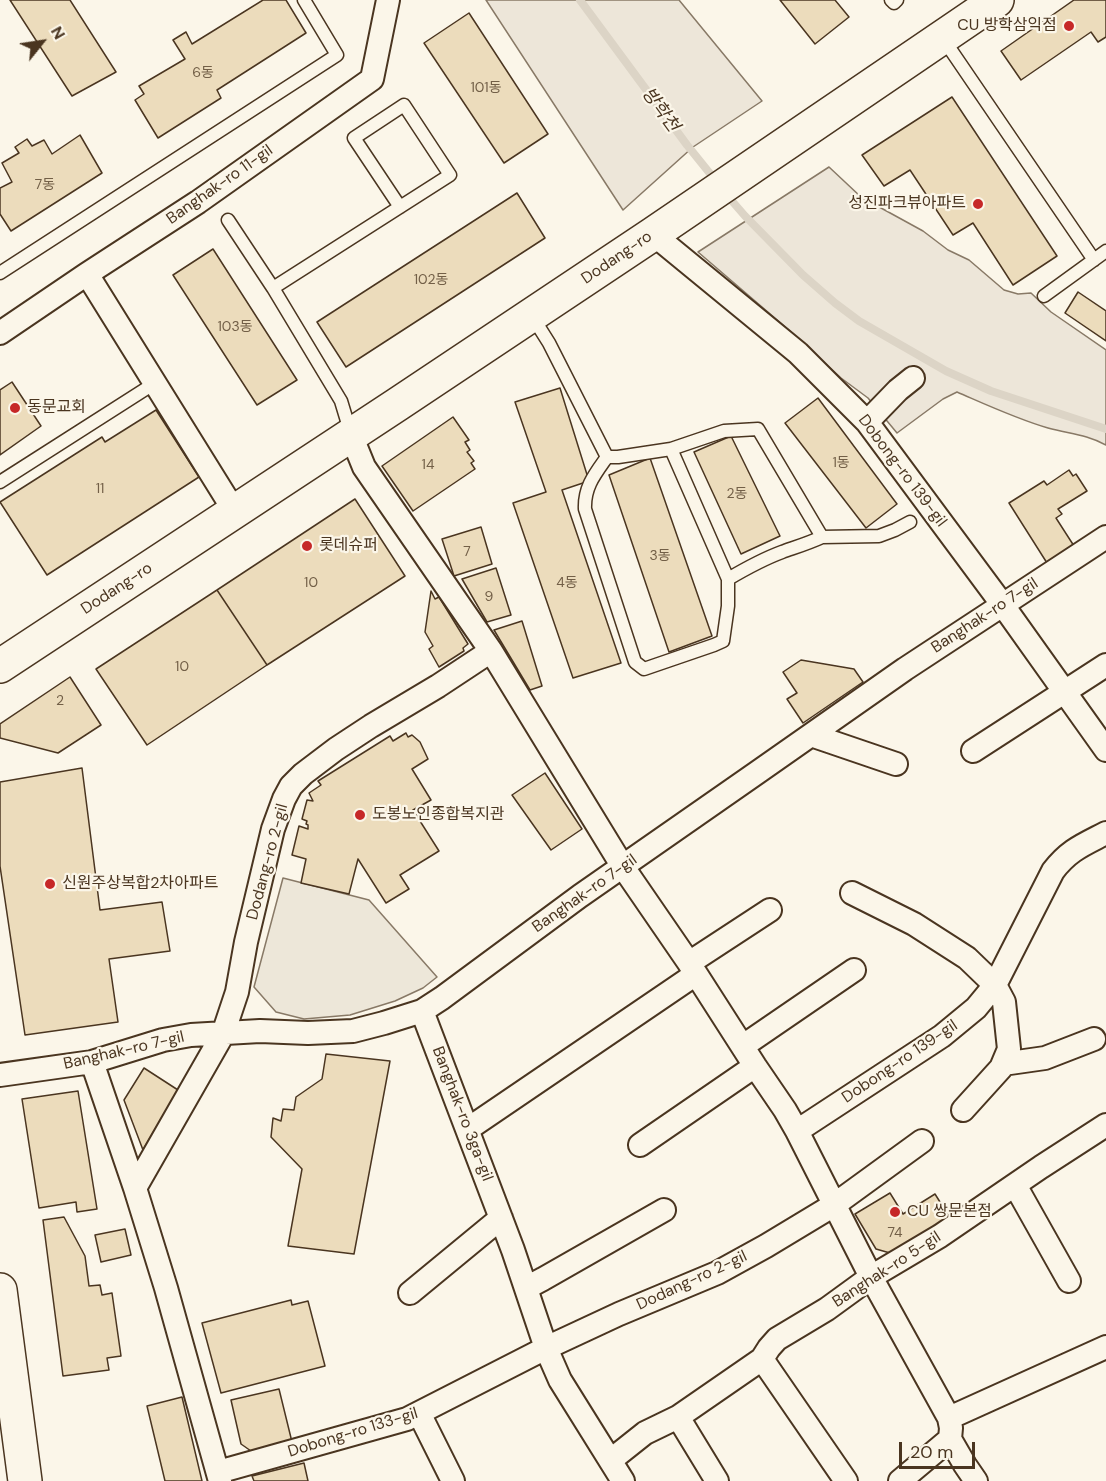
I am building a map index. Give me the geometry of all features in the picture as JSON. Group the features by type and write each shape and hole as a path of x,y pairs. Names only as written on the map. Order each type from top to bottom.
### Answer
{"main road":[{"name":"Dodang-ro","path":"0,666 532,315 997,0"},
{"path":"0,1290 8,1409 25,1481"}],"street":[{"name":"Banghak-ro 11-gil","path":"0,333 198,202 372,79 388,0"},
{"name":"Dobong-ro 139-gil","path":"653,234 798,353 867,422 1002,604 1106,750"},
{"path":"87,274 235,512"},
{"path":"867,422 913,378"},
{"path":"351,435 364,467 491,651 623,867 693,969 797,1131 950,1428 965,1465 976,1481"},
{"name":"Banghak-ro 7-gil","path":"0,1075 92,1062 163,1040 191,1035 260,1031 308,1033 354,1031 422,1011 580,896 905,669 1106,537"},
{"name":"Dodang-ro 2-gil","path":"223,1034 237,992 246,942 273,829 291,786 336,748 491,651"},
{"path":"973,751 1106,665"},
{"path":"811,735 896,764"},
{"name":"Dobong-ro 139-gil","path":"797,1131 942,1036 976,1008 995,985 1060,861 1070,852 1106,833"},
{"path":"852,892 914,924 967,958 995,985 1004,1002 1008,1048 1003,1064 963,1110"},
{"path":"468,1129 693,969 770,910"},
{"path":"743,1046 854,970"},
{"name":"Banghak-ro 3ga-gil","path":"422,1011 501,1218 546,1348 560,1380 623,1481"},
{"path":"135,1188 223,1034"},
{"path":"1003,1064 1046,1058 1094,1039"},
{"name":"Dobong-ro 133-gil","path":"92,1062 166,1288 219,1477 407,1419 546,1348"},
{"path":"640,1145 755,1066"},
{"name":"Banghak-ro 5-gil","path":"611,1460 645,1433 678,1417 762,1359 777,1339 827,1309 871,1277 940,1236 1106,1125"},
{"path":"834,1205 922,1141"},
{"path":"1015,1185 1070,1281"},
{"name":"Dodang-ro 2-gil","path":"546,1348 717,1273 834,1205"},
{"path":"526,1288 664,1210"},
{"path":"410,1293 501,1218"},
{"path":"900,1481 950,1428 1106,1347"},
{"path":"762,1359 846,1481"},
{"path":"419,1413 453,1481"},
{"path":"678,1417 717,1481"}],"lane":[{"path":"0,273 337,55 304,0"},
{"path":"891,0 894,3 897,0"},
{"path":"942,36 1094,260"},
{"path":"273,288 400,207 450,175 404,105 354,138 400,207"},
{"path":"228,220 273,288 340,401 351,435"},
{"path":"1044,296 1106,251"},
{"path":"532,315 549,343 607,457"},
{"path":"0,482 155,383"},
{"path":"607,457 671,449 724,431 758,429 822,537"},
{"path":"607,457 594,475 584,496 585,509 635,662 644,669 723,641 728,606 728,579 671,449"},
{"path":"728,579 756,563 822,537 879,536 910,522"}],"shaded area":[{"path":"486,0 679,0 762,101 693,147 623,210"},
{"path":"829,167 861,197 923,231 948,250 969,260 1004,290 1018,294 1031,293 1051,312 1106,350 1106,445 1085,436 1048,428 1002,412 957,392 943,399 897,433 868,398 841,378 698,252"},
{"path":"283,878 369,900 437,977 423,988 395,1001 350,1015 304,1019 276,1012 254,987"}],"building":[{"path":"10,0 70,0 116,72 72,96"},
{"path":"263,0 286,0 306,33 217,90 221,98 158,138 135,100 144,94 139,86 185,59 173,40 186,32 192,44"},
{"path":"780,0 835,0 849,17 815,44"},
{"path":"1074,0 1106,0 1106,37 1098,42 1091,32 1021,80 1001,51"},
{"path":"469,13 548,134 504,163 424,43"},
{"name":"성진파크뷰아파트","path":"952,97 1057,256 1013,285 973,223 953,235 910,170 884,186 862,155"},
{"path":"80,135 102,173 11,231 0,214 0,188 12,182 2,163 19,153 15,147 27,139 32,146 44,140 52,154"},
{"path":"517,193 545,238 346,367 317,322"},
{"path":"213,249 297,380 257,405 173,275"},
{"path":"1078,292 1106,311 1106,341 1065,313"},
{"name":"동문교회","path":"12,382 41,426 0,455 0,390"},
{"path":"560,388 589,481 562,490 621,663 573,678 513,503 546,492 515,402"},
{"path":"818,398 897,504 866,528 785,423"},
{"path":"156,410 199,477 47,575 0,502 102,437 105,442"},
{"path":"453,417 469,440 465,442 470,450 467,452 474,461 471,463 475,469 413,511 382,466"},
{"path":"731,436 780,536 741,554 694,452"},
{"path":"650,458 712,636 669,652 609,475"},
{"path":"1069,470 1073,476 1076,474 1087,491 1058,509 1062,514 1056,518 1074,546 1047,563 1009,503 1044,481 1047,485"},
{"path":"355,499 405,576 267,665 217,590"},
{"path":"481,527 492,564 454,576 442,539"},
{"path":"496,568 511,615 487,622 462,579"},
{"path":"217,590 267,665 147,745 96,669"},
{"path":"431,591 435,599 439,597 468,644 463,648 464,651 439,667 429,649 433,646 425,632"},
{"path":"522,621 542,686 530,690 494,630"},
{"path":"801,660 854,669 863,682 803,723 787,699 797,693 783,672"},
{"path":"70,677 101,725 58,753 0,738 0,724"},
{"name":"도봉노인종합복지관","path":"406,733 408,737 412,735 420,742 428,759 412,769 431,800 413,810 439,851 400,875 409,889 386,903 358,859 349,894 301,883 306,859 292,855 299,826 308,829 307,821 302,819 307,800 313,801 309,793 321,785 318,781 390,736 393,741"},
{"name":"신원주상복합2차아파트","path":"82,768 100,910 162,902 170,951 109,959 118,1022 25,1035 0,866 0,782"},
{"path":"545,773 582,829 551,850 512,795"},
{"path":"326,1054 390,1061 354,1254 288,1246 302,1169 271,1137 273,1118 281,1121 283,1109 294,1110 296,1097 322,1079"},
{"path":"144,1068 178,1090 143,1150 124,1100"},
{"path":"78,1091 97,1209 77,1212 76,1202 39,1208 22,1099"},
{"path":"890,1193 903,1214 935,1194 950,1218 890,1253 876,1249 855,1214"},
{"path":"64,1217 85,1256 89,1286 100,1285 102,1295 112,1293 121,1356 107,1358 109,1370 63,1376 43,1220"},
{"path":"125,1229 131,1255 101,1262 95,1235"},
{"path":"291,1300 292,1305 308,1301 325,1366 221,1393 202,1323"},
{"path":"279,1389 292,1442 251,1451 241,1444 231,1400"},
{"path":"182,1397 202,1481 165,1481 147,1406"},
{"path":"304,1463 308,1481 254,1481 252,1476"}],"waterway":[{"name":"방학천","path":"580,0 716,181"},
{"path":"725,193 803,275 859,321 946,371 991,391 1106,429"}],"place":[{"name":"CU 방학삼익점","path":"1069,26"},
{"name":"성진파크뷰아파트","path":"978,204"},
{"name":"동문교회","path":"15,408"},
{"name":"롯데슈퍼","path":"307,546"},
{"name":"도봉노인종합복지관","path":"360,815"},
{"name":"신원주상복합2차아파트","path":"50,884"},
{"name":"CU 쌍문본점","path":"895,1212"}]}
